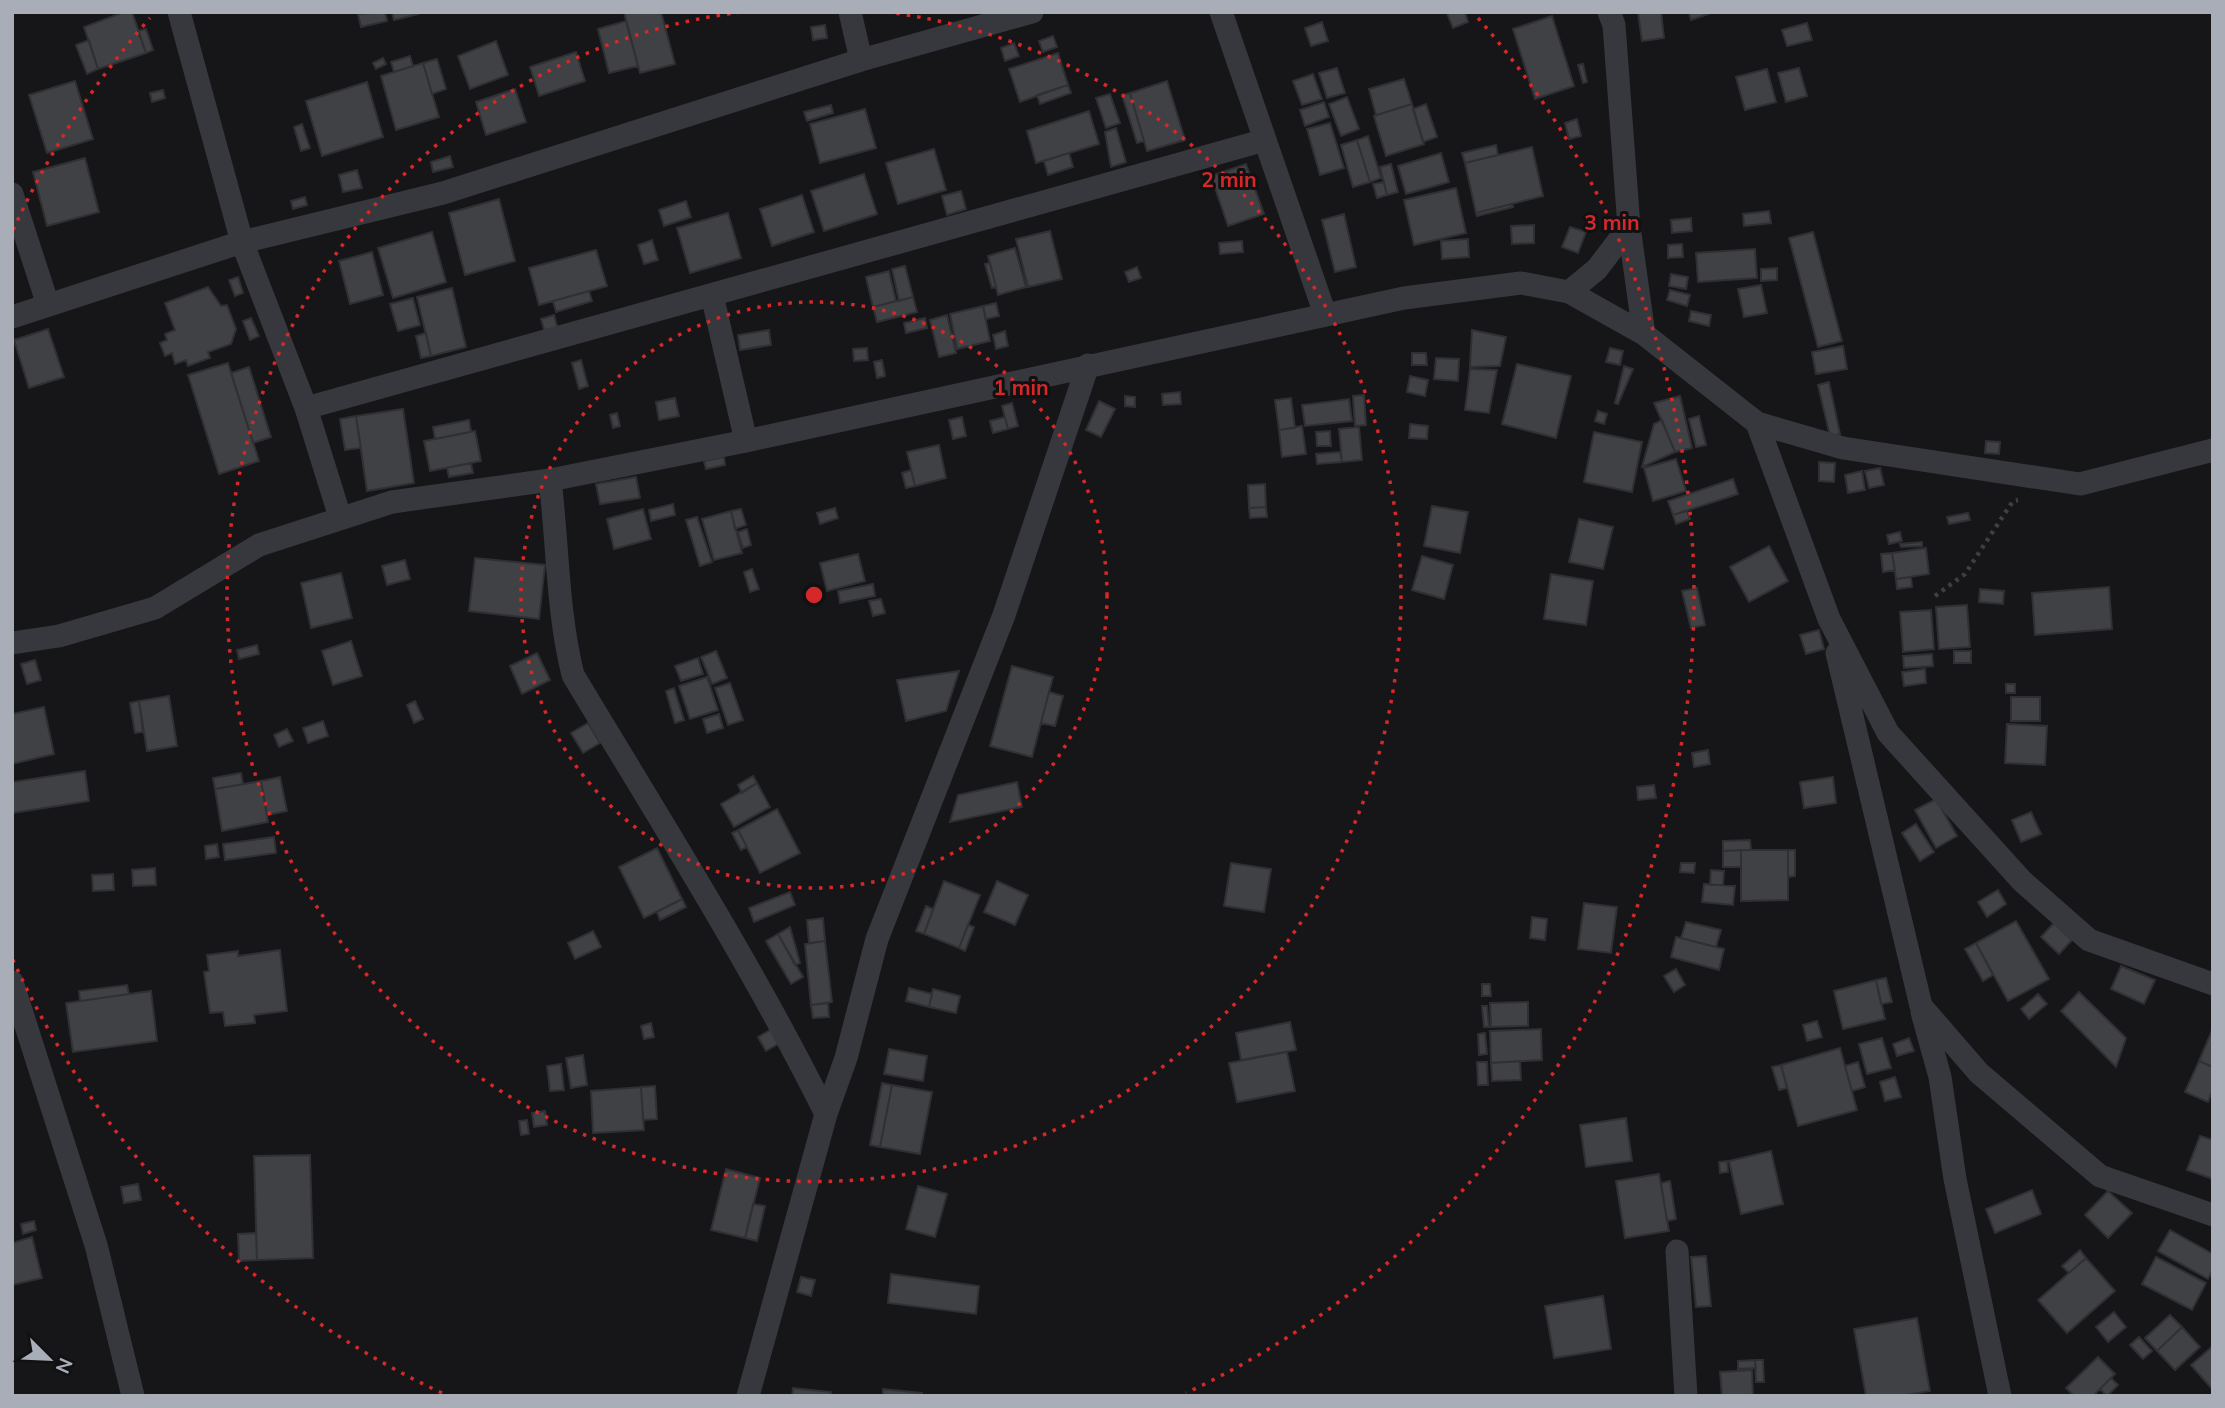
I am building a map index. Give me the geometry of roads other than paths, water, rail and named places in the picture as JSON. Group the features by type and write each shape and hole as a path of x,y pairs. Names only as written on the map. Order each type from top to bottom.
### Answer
{"street":[{"path":"179,12 242,242 306,408 340,517"},
{"path":"850,12 861,60"},
{"path":"12,317 242,242 443,193 861,60 1032,12"},
{"path":"1221,12 1325,314"},
{"path":"1612,17 1629,227 1644,334"},
{"path":"306,408 1265,140"},
{"path":"12,194 48,305"},
{"path":"1569,292 1597,269 1629,227"},
{"path":"12,643 59,636 155,608 259,545 392,502 550,480 746,441 1325,314 1404,298 1521,282 1569,292 1644,334 1757,423 1843,448 2080,484 2213,450"},
{"path":"712,295 746,441"},
{"path":"748,1396 826,1114 846,1058 877,939 1004,615 1088,365"},
{"path":"1757,423 1829,619 1940,1077 1955,1180 2000,1396"},
{"path":"550,480 559,555 558,588 563,634 573,675 787,1035 826,1114"},
{"path":"1829,619 1888,733 2022,881 2089,940 2213,984"},
{"path":"12,982 96,1245 133,1396"},
{"path":"1921,1006 1979,1073 2100,1176 2213,1215"},
{"path":"1677,1251 1686,1396"}]}
